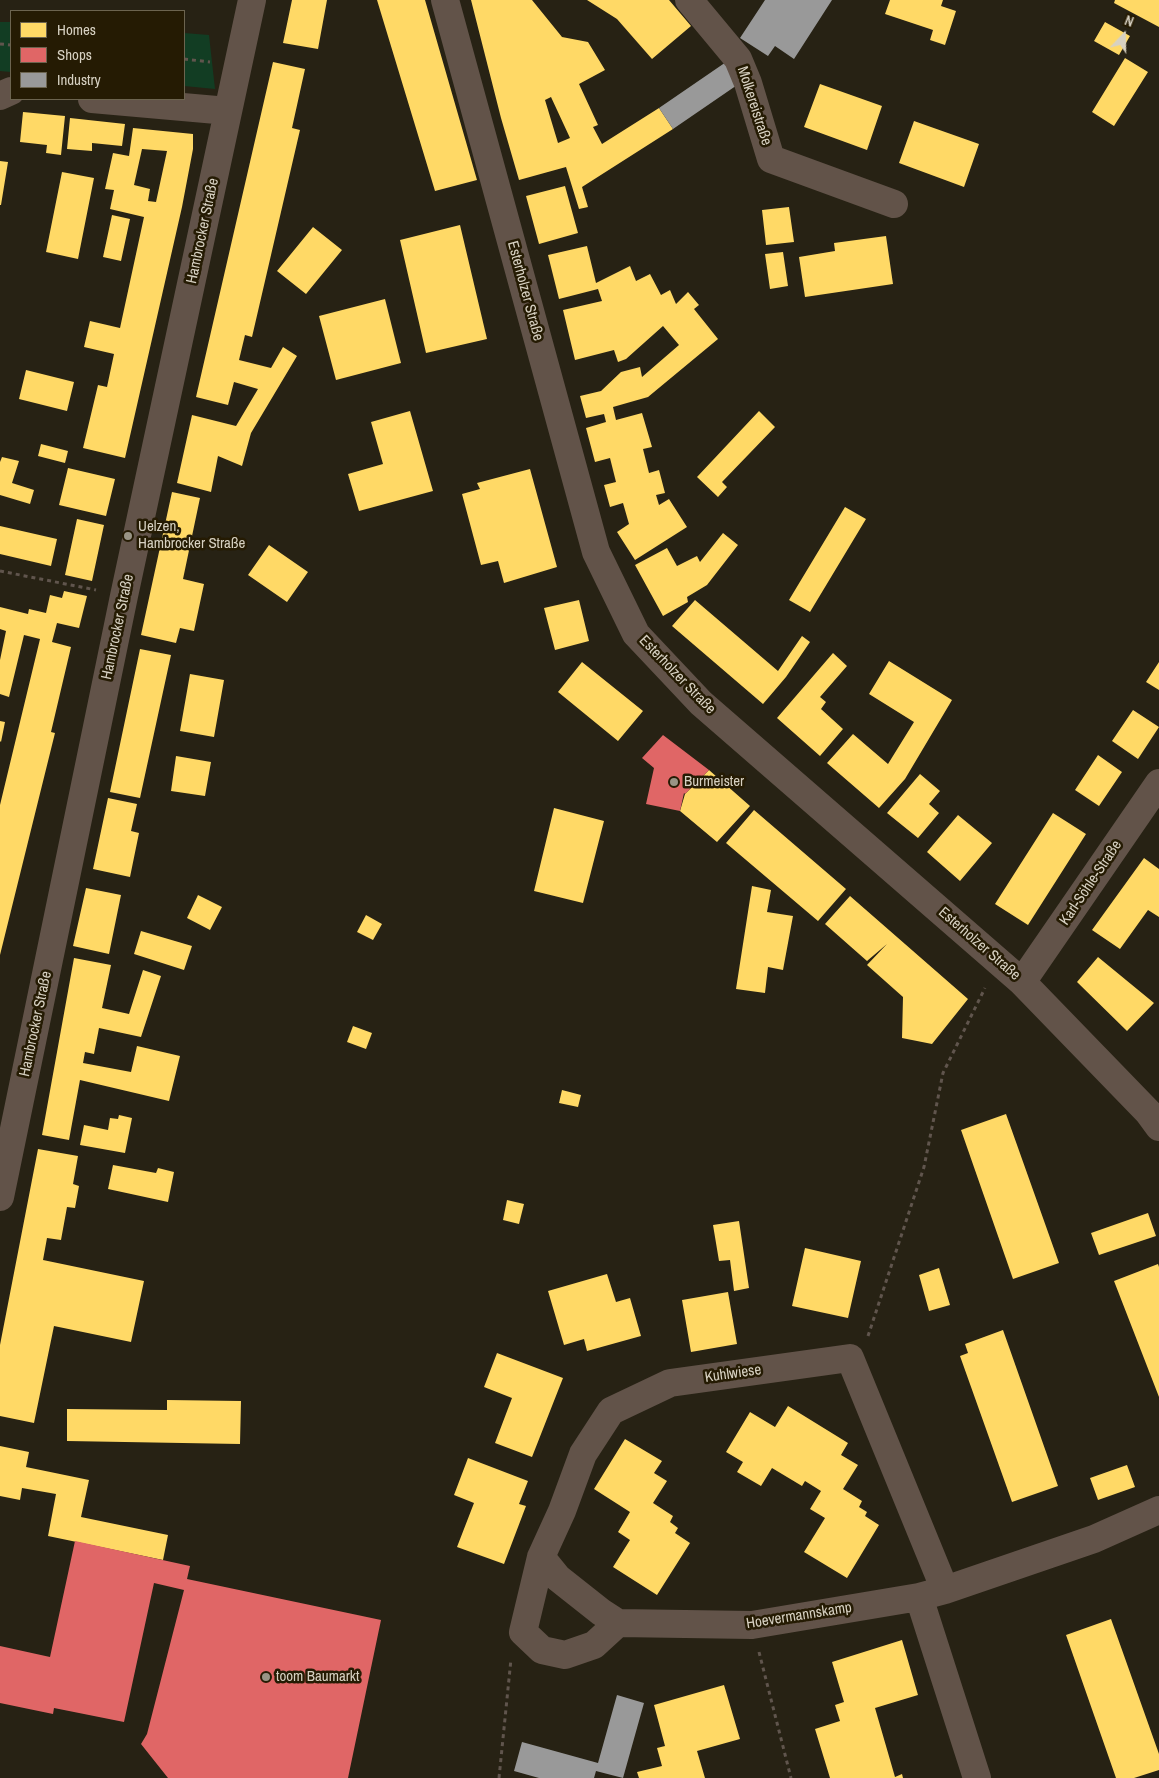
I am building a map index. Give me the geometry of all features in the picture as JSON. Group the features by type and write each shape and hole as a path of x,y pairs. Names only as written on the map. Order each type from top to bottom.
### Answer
{"street":[{"name":"Hambrocker Straße","path":"0,1197 124,596 252,0"},
{"name":"Esterholzer Straße","path":"445,0 596,552 636,634 701,703 1022,982 1148,1112 1159,1127"},
{"name":"Molkereistraße","path":"689,0 738,59 748,83 771,159 894,204"},
{"path":"103,100 228,111"},
{"name":"Karl-Söhle-Straße","path":"1022,982 1159,783"},
{"name":"Kuhlwiese","path":"523,1632 541,1557 562,1512 583,1454 611,1411 670,1382 850,1358 932,1593"},
{"name":"Hoevermannskamp","path":"618,1623 752,1625 932,1593 1094,1539 1159,1510"},
{"path":"523,1632 542,1650 565,1654 594,1645 618,1623 558,1578 541,1557"},
{"path":"932,1593 977,1778"}],"path":[{"path":"0,571 124,596"},
{"path":"856,1373 924,1167 943,1073 999,961"},
{"path":"752,1625 791,1778"},
{"path":"499,1778 512,1652 523,1632"}],"green space":[{"path":"0,22 10,22 10,72 0,71"},
{"path":"185,33 209,35 215,89 185,86"}],"building: Homes":[{"path":"292,0 327,0 318,49 283,43"},
{"path":"377,0 425,0 477,180 435,191"},
{"path":"471,0 532,0 562,37 588,42 605,70 579,84 598,125 593,127 602,144 659,108 673,129 582,187 588,207 579,209 566,167 519,180","holes":["551,97 570,138 558,143 545,100"]},
{"path":"587,0 669,0 691,26 652,59 617,19"},
{"path":"890,0 943,0 941,6 956,11 945,45 930,40 933,30 885,14"},
{"path":"1115,0 1159,0 1159,27 1114,3"},
{"path":"1105,22 1130,36 1119,55 1094,41"},
{"path":"1125,58 1148,72 1114,126 1092,112"},
{"path":"273,62 305,69 292,128 300,130 252,337 245,335 239,360 271,368 283,347 297,356 251,433 242,466 218,456 211,492 177,483 192,415 236,426 258,389 234,382 228,405 196,397"},
{"path":"820,84 882,106 867,150 804,127"},
{"path":"23,112 65,116 61,155 46,153 47,145 20,142"},
{"path":"70,118 125,124 122,146 92,143 92,151 67,149"},
{"path":"914,121 979,144 964,187 899,163"},
{"path":"133,128 193,134 193,149 182,207 125,458 83,448 98,385 107,387 114,354 84,347 90,321 120,328 144,217 110,209 114,190 105,189 113,153 129,156","holes":["142,149 167,151 156,202 148,201 150,189 134,185"]},
{"path":"0,161 8,162 1,205 0,205"},
{"path":"62,172 94,178 78,259 46,252"},
{"path":"565,186 578,233 539,244 526,196"},
{"path":"789,207 794,242 766,245 762,210"},
{"path":"112,215 130,219 121,261 103,257"},
{"path":"460,225 487,339 426,353 400,240"},
{"path":"313,227 342,250 306,294 277,271"},
{"path":"886,236 893,284 805,297 799,257 835,251 834,243"},
{"path":"587,246 596,283 630,266 636,281 650,274 661,295 670,290 676,304 688,292 699,305 694,309 718,339 648,397 613,407 616,420 642,413 652,447 643,449 649,473 659,470 665,493 656,495 659,505 669,499 687,527 635,560 617,532 629,524 623,503 610,507 604,485 616,482 610,458 595,462 586,428 606,422 604,414 586,418 580,396 601,391 621,372 640,367 642,377 679,345 663,326 626,359 618,362 614,350 575,360 563,310 602,301 598,289 559,299 548,255"},
{"path":"783,252 788,286 770,289 765,254"},
{"path":"385,299 401,363 336,380 319,316"},
{"path":"26,370 74,382 67,411 19,399"},
{"path":"410,411 433,491 359,511 348,474 383,464 371,422"},
{"path":"759,411 775,427 722,482 727,487 718,497 697,477"},
{"path":"41,444 68,451 65,463 38,456"},
{"path":"2,457 19,461 12,483 34,490 30,504 0,495 0,462"},
{"path":"68,468 115,479 106,516 59,505"},
{"path":"530,469 557,567 504,583 498,561 481,565 462,494 480,489 477,483"},
{"path":"172,492 200,498 183,579 204,584 194,631 180,628 176,643 141,635"},
{"path":"845,507 866,519 810,612 789,600"},
{"path":"77,519 104,525 92,581 65,575"},
{"path":"0,526 57,539 51,566 0,554"},
{"path":"723,533 738,545 707,585 687,597 688,602 663,616 635,565 667,548 677,566 697,556 700,562"},
{"path":"269,545 308,572 287,602 248,575"},
{"path":"64,591 87,596 79,628 57,623 52,642 71,647 51,732 55,733 0,955 0,805 40,639 24,635 9,697 0,694 0,660 6,631 0,629 0,607 28,614 29,609 46,613 50,595 62,598"},
{"path":"579,600 589,641 555,650 544,608"},
{"path":"695,600 778,671 802,636 810,642 786,677 763,704 672,626"},
{"path":"140,649 171,655 140,798 110,792"},
{"path":"833,653 847,666 820,697 826,702 821,709 843,729 820,756 777,718"},
{"path":"889,661 952,700 905,779 879,808 827,763 853,734 888,764 914,722 869,694"},
{"path":"582,662 643,711 618,741 558,692"},
{"path":"1159,662 1159,690 1146,682"},
{"path":"190,674 224,680 214,737 180,731"},
{"path":"1133,710 1159,727 1138,759 1112,741"},
{"path":"0,721 5,722 1,742 0,741"},
{"path":"1098,755 1122,772 1099,806 1075,790"},
{"path":"176,756 211,762 205,796 171,791"},
{"path":"709,770 750,806 717,842 680,811 685,794"},
{"path":"920,774 940,791 929,804 939,813 918,838 887,813"},
{"path":"108,798 137,804 131,831 139,833 130,877 93,869"},
{"path":"554,808 604,821 583,903 534,891"},
{"path":"754,810 846,889 818,921 726,843"},
{"path":"1053,813 1086,834 1028,925 995,904"},
{"path":"958,815 992,843 960,881 927,852"},
{"path":"1144,858 1159,869 1159,917 1148,910 1120,949 1092,930"},
{"path":"752,886 771,890 767,912 793,916 783,970 768,967 765,993 736,989"},
{"path":"86,888 121,895 109,954 73,946"},
{"path":"198,895 222,907 210,930 187,918"},
{"path":"850,896 968,999 932,1044 902,1038 903,997 867,965 887,944 867,961 825,924"},
{"path":"366,915 382,924 373,940 357,932"},
{"path":"141,931 192,946 184,970 134,954"},
{"path":"1098,957 1154,1003 1127,1031 1077,982"},
{"path":"74,958 111,965 102,1008 129,1014 143,970 161,976 141,1037 99,1028 94,1054 85,1052 83,1063 131,1072 137,1046 180,1056 169,1101 80,1080 69,1140 42,1135"},
{"path":"353,1026 372,1033 366,1049 347,1042"},
{"path":"562,1090 581,1095 578,1107 559,1103"},
{"path":"1006,1114 1059,1263 1013,1279 961,1130"},
{"path":"119,1115 132,1118 125,1153 80,1145 84,1125 108,1130 110,1118 118,1119"},
{"path":"38,1149 78,1156 73,1184 79,1186 75,1208 67,1207 61,1240 47,1238 43,1260 144,1281 131,1342 54,1326 34,1423 0,1416 0,1345"},
{"path":"113,1165 156,1173 158,1168 174,1172 168,1202 108,1189"},
{"path":"507,1200 524,1204 519,1224 503,1220"},
{"path":"1148,1213 1156,1236 1099,1255 1091,1233"},
{"path":"739,1221 749,1288 734,1291 730,1260 719,1261 713,1225"},
{"path":"805,1248 861,1261 848,1318 792,1306"},
{"path":"1158,1264 1159,1267 1159,1397 1114,1281"},
{"path":"939,1268 950,1305 929,1311 919,1275"},
{"path":"607,1274 616,1302 630,1298 641,1336 587,1351 584,1339 564,1345 548,1291"},
{"path":"728,1292 737,1344 691,1352 682,1300"},
{"path":"1003,1330 1058,1486 1012,1502 960,1356 968,1353 965,1344"},
{"path":"497,1353 563,1378 532,1457 495,1443 512,1398 484,1387"},
{"path":"167,1400 241,1401 240,1444 67,1441 67,1409 167,1410"},
{"path":"788,1406 848,1443 841,1455 858,1465 843,1489 862,1501 859,1507 867,1512 865,1516 879,1525 847,1578 804,1552 825,1518 810,1509 821,1491 805,1481 802,1486 772,1468 761,1486 737,1472 743,1462 726,1452 750,1412 775,1427"},
{"path":"625,1439 662,1461 654,1473 667,1481 653,1503 673,1516 670,1522 678,1528 675,1533 690,1543 657,1595 613,1567 630,1540 618,1532 630,1512 594,1489"},
{"path":"0,1446 29,1452 26,1467 89,1480 81,1517 168,1535 163,1560 48,1536 56,1494 22,1488 20,1500 0,1496"},
{"path":"468,1458 528,1481 519,1504 526,1506 504,1564 457,1547 474,1503 454,1495"},
{"path":"1127,1465 1135,1487 1098,1500 1090,1478"},
{"path":"1111,1619 1159,1754 1159,1770 1134,1778 1116,1778 1066,1635"},
{"path":"902,1640 918,1695 875,1708 895,1777 902,1774 903,1778 830,1778 815,1729 840,1721 835,1705 844,1702 832,1662"},
{"path":"724,1685 740,1739 697,1751 705,1778 639,1778 637,1772 662,1766 657,1748 665,1746 654,1705"}],"building: Shops":[{"name":"Burmeister","path":"663,735 709,770 684,793 680,811 646,804 654,768 642,758"},
{"name":"toom Baumarkt","path":"75,1541 190,1566 187,1579 381,1620 348,1778 168,1778 141,1744 147,1734 184,1590 154,1583 124,1722 54,1708 53,1714 0,1703 0,1646 50,1657"}],"building: Industry":[{"path":"765,0 832,0 794,59 775,46 768,56 740,38"},
{"path":"729,60 743,81 673,129 659,108"},
{"path":"617,1695 644,1703 623,1778 596,1771 594,1778 539,1778 514,1771 522,1742 598,1763"}],"place":[{"name":"Uelzen, Hambrocker Straße","path":"128,536"},
{"name":"Burmeister","path":"674,782"},
{"name":"toom Baumarkt","path":"266,1677"}]}
